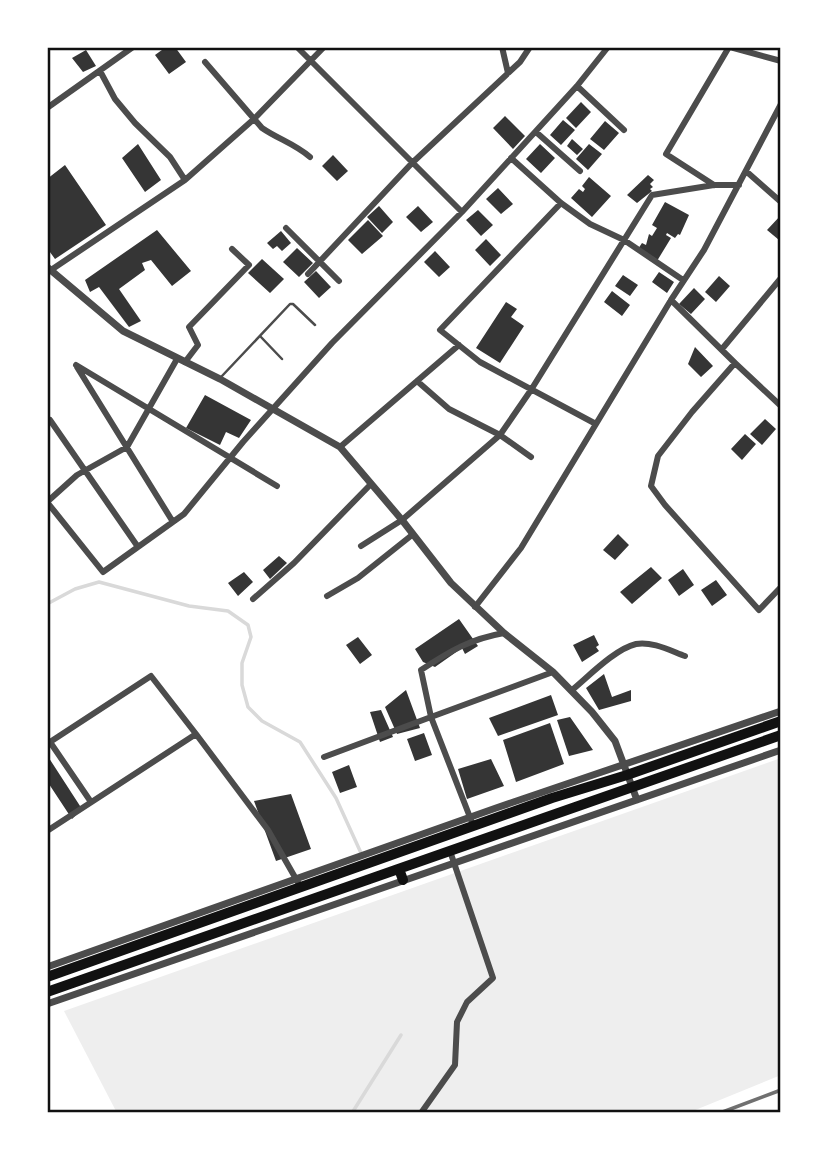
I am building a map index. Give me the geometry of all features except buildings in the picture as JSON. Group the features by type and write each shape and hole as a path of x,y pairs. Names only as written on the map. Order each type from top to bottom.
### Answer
{"highway":[{"path":"47,977 183,924 471,822 781,721"},
{"path":"47,992 193,947 401,875 450,852 781,735"}],"street":[{"path":"47,108 133,47"},
{"path":"297,47 462,212"},
{"path":"324,47 254,119 185,180 49,268 123,331 220,379 340,447 451,583 504,633 572,690 615,741 637,800"},
{"path":"502,47 508,73"},
{"path":"308,274 412,163 520,62 530,47"},
{"path":"232,249 249,265 189,327 198,345 181,361 148,409 127,447 85,471 47,502 103,572 184,514 272,408 342,331 462,212 577,86 608,47"},
{"path":"714,185 666,154 730,47 781,61"},
{"path":"205,62 254,119 273,135 299,147 310,157"},
{"path":"100,71 115,99 170,157 185,180"},
{"path":"577,86 624,130"},
{"path":"475,607 521,548 704,250 781,104"},
{"path":"536,132 580,171"},
{"path":"511,158 561,203 590,224 624,240 683,281"},
{"path":"747,172 781,202"},
{"path":"360,546 402,520 499,435 531,390 653,195 714,185 739,185"},
{"path":"561,203 440,330 480,362 596,424"},
{"path":"286,228 339,281"},
{"path":"722,349 781,278"},
{"path":"671,300 781,406"},
{"path":"340,447 459,345"},
{"path":"735,363 658,456 651,486 760,610 781,587"},
{"path":"173,522 76,365 277,486"},
{"path":"417,381 449,409 499,435 531,457"},
{"path":"50,419 138,547"},
{"path":"253,599 293,563 371,484"},
{"path":"327,596 358,578 412,535"},
{"path":"471,822 431,717 421,670 456,647 504,633"},
{"path":"572,690 613,656 637,644 654,645 685,656"},
{"path":"324,757 553,672"},
{"path":"91,802 50,742 151,676 268,830 298,883"},
{"path":"626,770 781,711"},
{"path":"47,831 196,734"},
{"path":"401,875 453,862 781,750"},
{"path":"421,1113 455,1065 457,1022 467,1002 493,978 450,852"},
{"path":"47,967 183,924"},
{"path":"47,1004 193,947"}],"lane":[{"path":"220,379 290,304 315,325"},
{"path":"259,336 282,359"}],"shaded area":[{"path":"781,758 781,1075 688,1113 117,1113 64,1011"}],"waterway":[{"path":"47,604 75,589 99,582 189,606 228,611 248,625 251,637 242,663 242,685 248,707 262,721 300,742 336,798 361,853"},
{"path":"352,1113 401,1035"}],"railway":[{"path":"720,1113 781,1090"}]}
